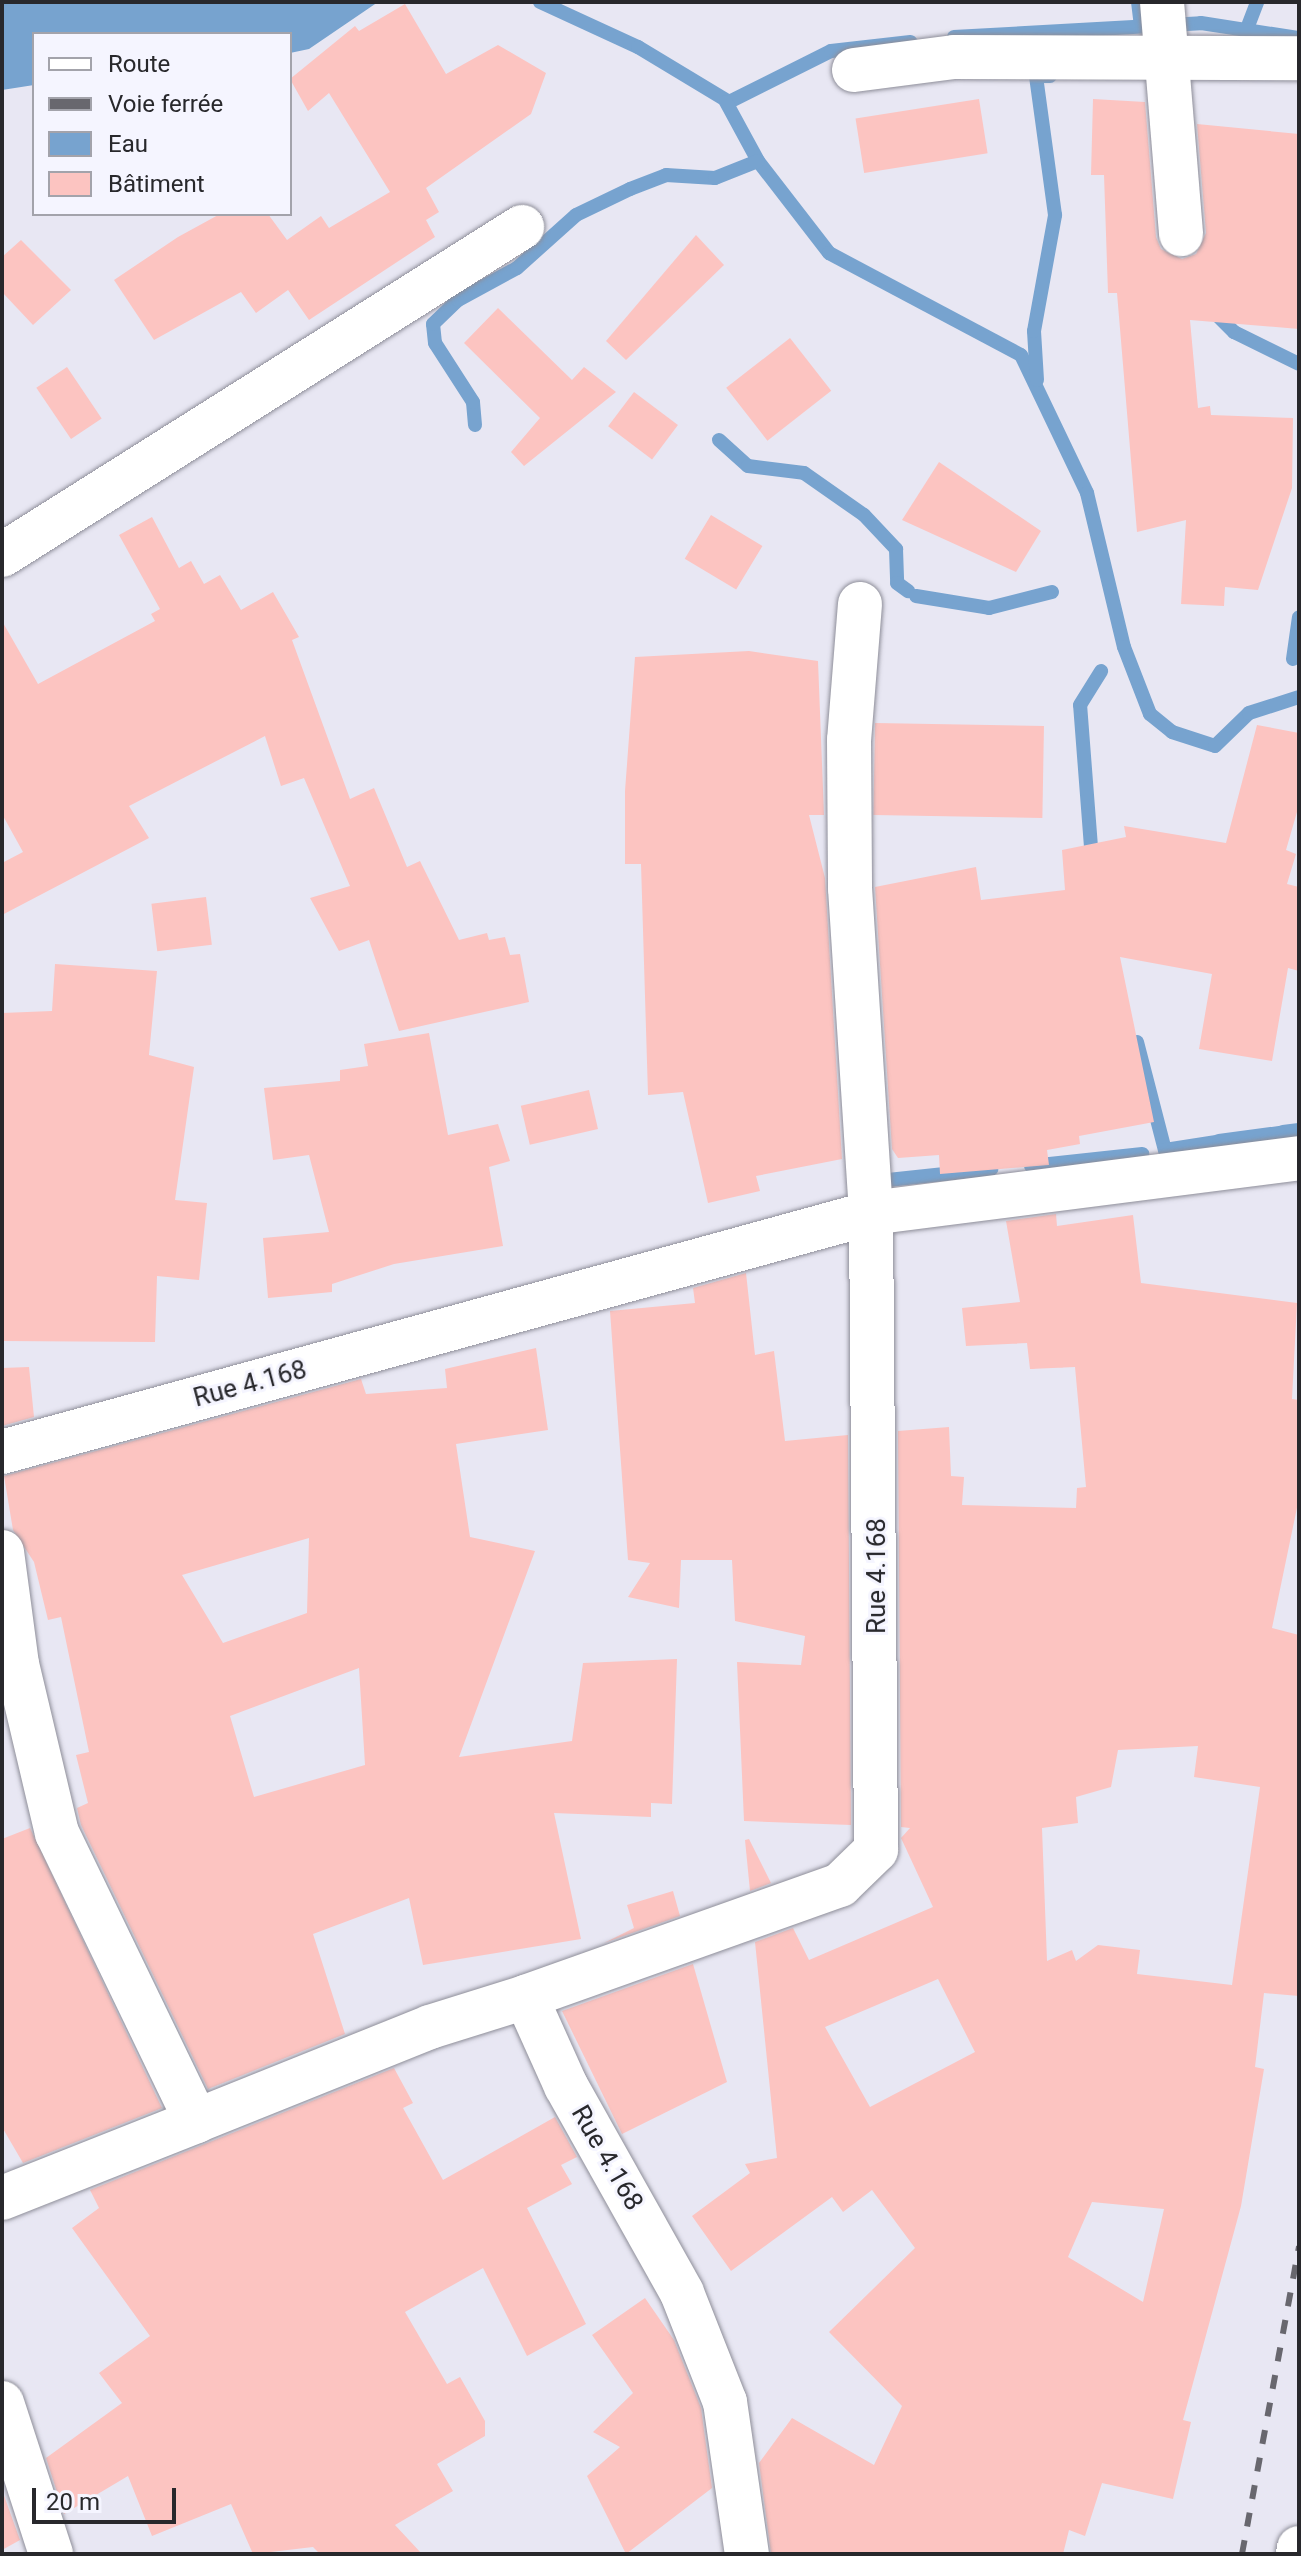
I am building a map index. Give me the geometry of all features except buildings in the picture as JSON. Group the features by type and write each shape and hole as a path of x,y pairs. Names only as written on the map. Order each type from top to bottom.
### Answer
{"street":[{"path":"1162,2 1170,53 1181,234"},
{"path":"854,70 954,57 1170,53 1299,58"},
{"path":"2,555 522,227"},
{"path":"860,604 849,740 850,888 871,1213 1299,1158"},
{"name":"Rue 4.168","path":"2,1452 871,1213 876,1850 840,1885 526,1997 566,2086 682,2293 719,2389 747,2554"},
{"path":"2,1552 17,1664 57,1833 196,2121"},
{"path":"2,2198 430,2027 526,1997"},
{"path":"2,2403 51,2554"}],"water":[{"path":"2,2 378,2 309,49 292,53 292,32 32,32 32,85 2,90"}],"waterway":[{"path":"540,2 638,47 729,102 831,51 910,42"},
{"path":"1138,2 1141,26"},
{"path":"1248,26 1257,2"},
{"path":"954,37 1201,23 1298,38"},
{"path":"1037,380 1034,331 1055,215 1036,76 1050,76"},
{"path":"726,102 758,161 829,253 1021,355 1087,493 1124,647 1150,714 1172,732 1215,746 1249,713 1299,697"},
{"path":"475,425 473,402 435,343 433,324 458,300 517,268 576,215 630,189 666,175 715,178 758,161"},
{"path":"1213,311 1234,332 1299,364"},
{"path":"719,440 748,466 804,473 864,515 896,549 897,583 908,591"},
{"path":"916,596 989,608 1052,592"},
{"path":"1293,659 1299,617"},
{"path":"1092,860 1080,705 1101,671"},
{"path":"1137,1042 1165,1150 1216,1142"},
{"path":"1283,1132 1299,1130"},
{"path":"1219,1141 1279,1133"},
{"path":"1031,1166 1142,1154"},
{"path":"888,1180 991,1169"}],"railway":[{"path":"1242,2554 1299,2246"}]}
